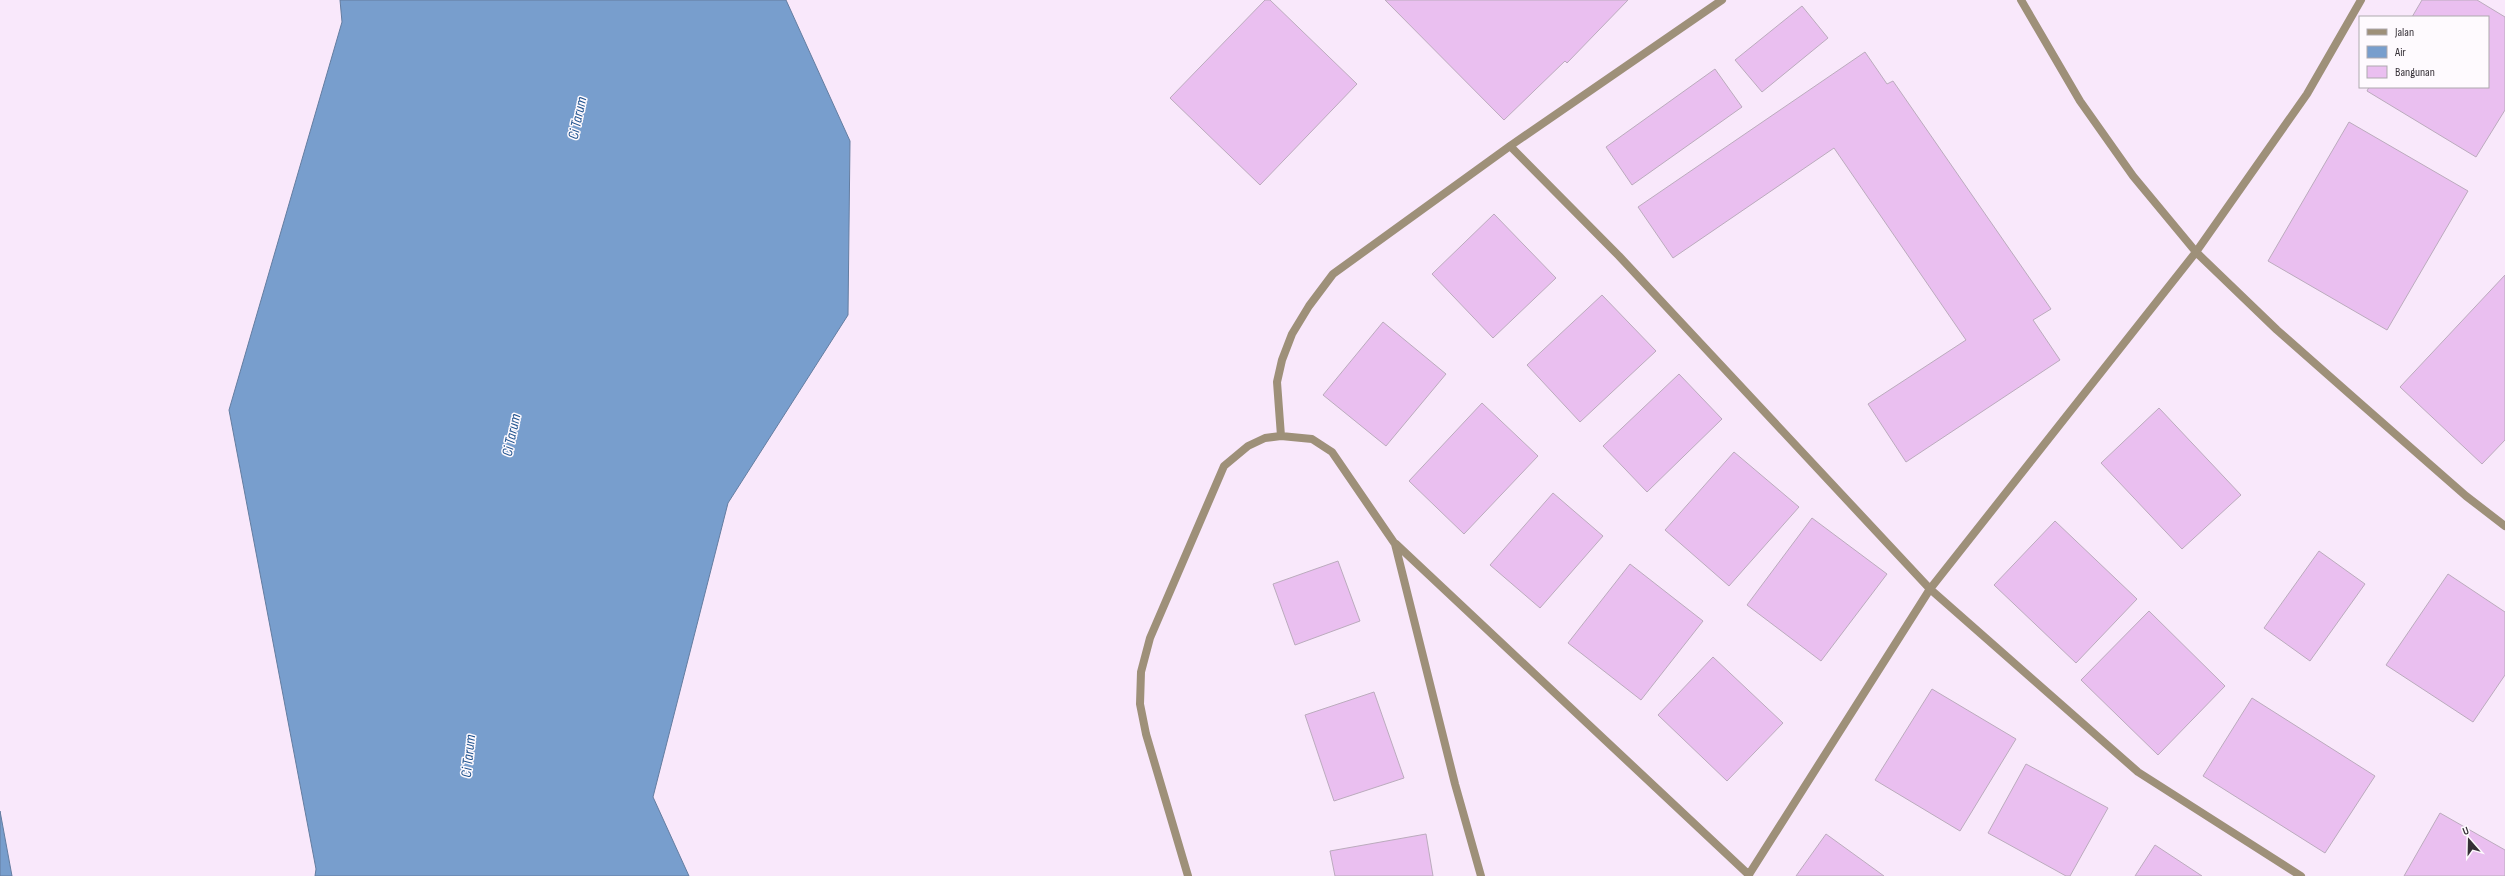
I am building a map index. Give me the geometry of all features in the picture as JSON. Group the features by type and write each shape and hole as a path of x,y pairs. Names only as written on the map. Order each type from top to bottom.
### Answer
{"street":[{"path":"1281,436 1277,382 1282,360 1292,334 1308,306 1334,274 1510,146 1722,0"},
{"path":"2021,0 2080,101 2133,176 2196,252 2277,330 2466,496 2505,526"},
{"path":"1188,876 1146,734 1140,704 1141,672 1153,631 1224,466 1248,446 1265,438 1281,436 1312,440 1332,452 1395,544 1749,876 1930,589 2196,252 2307,94 2361,0"},
{"path":"1510,146 1619,256 1930,589 2138,772 2301,876"},
{"path":"1395,544 1454,784 1481,876"}],"water":[{"name":"Ci Tarum","path":"340,0 786,0 850,141 848,315 728,503 653,797 689,876 315,876 316,869 229,410 342,22"},
{"path":"0,811 12,876 0,876"}],"building":[{"path":"1265,0 1270,0 1357,84 1260,185 1170,98"},
{"path":"1385,0 1628,0 1567,63 1565,61 1504,120"},
{"path":"2422,0 2477,0 2505,17 2505,110 2476,157 2367,91 2368,88 2489,88 2489,16 2413,16"},
{"path":"1802,6 1828,38 1762,92 1735,60"},
{"path":"1865,52 1887,84 1893,81 2051,309 2033,320 2060,360 1906,462 1868,404 1966,340 1834,148 1673,258 1638,207"},
{"path":"1715,69 1742,107 1632,185 1606,147"},
{"path":"2349,122 2468,191 2387,330 2268,261"},
{"path":"1494,214 1556,278 1493,338 1432,274"},
{"path":"2505,275 2505,440 2482,464 2400,387"},
{"path":"1602,295 1656,351 1580,422 1527,365"},
{"path":"1383,322 1446,374 1386,446 1323,395"},
{"path":"1679,374 1722,419 1647,492 1603,446"},
{"path":"1482,403 1538,456 1464,534 1409,481"},
{"path":"2159,408 2241,495 2182,549 2101,463"},
{"path":"1734,452 1799,507 1729,586 1665,530"},
{"path":"1553,493 1603,536 1540,608 1490,565"},
{"path":"1812,518 1887,574 1821,661 1747,605"},
{"path":"2055,521 2137,599 2076,663 1994,585"},
{"path":"2319,551 2365,584 2310,661 2264,628"},
{"path":"1338,561 1360,621 1295,645 1273,584"},
{"path":"1630,564 1703,621 1641,700 1568,643"},
{"path":"2448,574 2505,612 2505,675 2473,722 2386,665"},
{"path":"2149,611 2225,686 2158,755 2081,680"},
{"path":"1713,657 1783,723 1727,781 1658,715"},
{"path":"1932,689 2016,739 1960,831 1875,780"},
{"path":"1374,692 1404,778 1334,801 1305,715"},
{"path":"2252,698 2375,776 2325,853 2203,776"},
{"path":"2026,764 2108,808 2070,876 2066,876 1988,833"},
{"path":"2440,813 2505,850 2505,876 2404,876"},
{"path":"1426,834 1433,876 1335,876 1330,851"},
{"path":"1826,834 1884,876 1796,876"},
{"path":"2155,845 2202,876 2135,876"}]}
